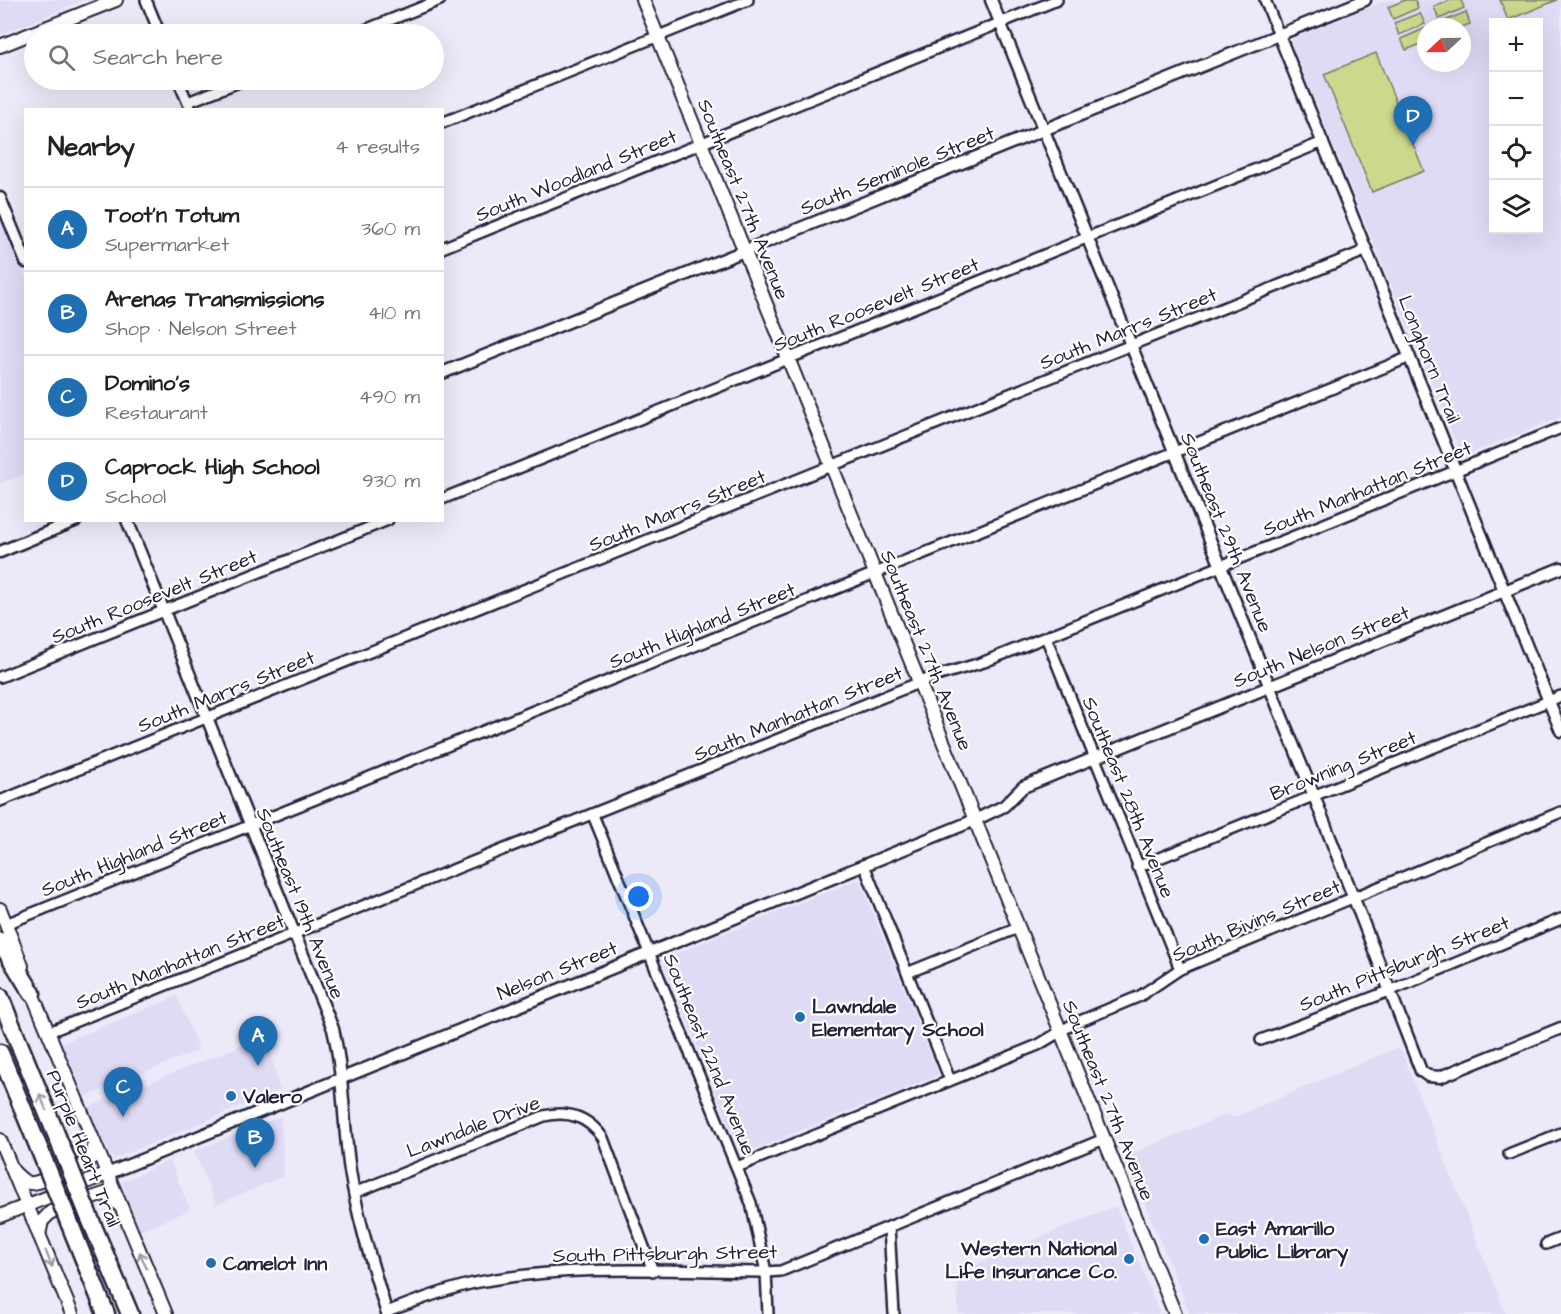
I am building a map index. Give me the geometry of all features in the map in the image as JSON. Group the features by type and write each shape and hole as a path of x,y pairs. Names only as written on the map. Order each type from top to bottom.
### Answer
{"highway":[{"path":"0,941 32,993"},
{"name":"Purple Heart Trail","path":"0,997 130,1314"},
{"path":"0,1053 106,1314"}],"main road":[{"path":"55,24 116,0"},
{"name":"Southeast 27th Avenue","path":"643,0 1175,1314"},
{"path":"0,46 24,36"},
{"path":"0,909 32,993 166,1314"},
{"path":"0,1140 72,1314"},
{"path":"12,1170 29,1183 39,1182 88,1162 94,1152 93,1140"},
{"name":"Nelson Street","path":"0,1216 107,1174"},
{"path":"39,1235 42,1221 51,1212 99,1195 108,1195 120,1205"}],"street":[{"path":"146,0 156,24"},
{"path":"380,24 440,0"},
{"path":"444,122 748,0"},
{"name":"Southeast 29th Avenue","path":"992,0 1355,897 1421,1071 1428,1076 1440,1077 1561,1028"},
{"name":"South Woodland Street","path":"444,247 1057,0"},
{"name":"Longhorn Trail","path":"1265,0 1561,731"},
{"name":"South Seminole Street","path":"444,372 1365,0"},
{"path":"182,90 189,106 223,90"},
{"name":"South Roosevelt Street","path":"444,498 1323,142"},
{"path":"0,198 24,257"},
{"name":"South Marrs Street","path":"0,801 1367,250"},
{"name":"South Highland Street","path":"6,924 1410,357"},
{"name":"South Manhattan Street","path":"49,1032 919,683 984,662 1561,428"},
{"path":"0,552 72,522"},
{"name":"Southeast 19th Avenue","path":"128,522 333,1029 342,1077 354,1193 387,1313"},
{"name":"South Roosevelt Street","path":"0,677 383,522"},
{"name":"South Nelson Street","path":"1094,758 1561,568"},
{"name":"Southeast 28th Avenue","path":"1046,637 1179,969"},
{"name":"Browning Street","path":"1137,867 1561,696"},
{"name":"Nelson Street","path":"107,1174 975,820 1004,806 1023,787 1094,758"},
{"name":"South Bivins Street","path":"737,1167 1038,1045 1073,1024 1140,996 1179,969 1561,812"},
{"name":"Southeast 22nd Avenue","path":"593,815 751,1203 766,1272 768,1314"},
{"path":"864,865 950,1080"},
{"name":"South Pittsburgh Street","path":"1261,1040 1389,991 1561,919"},
{"path":"907,973 1018,928"},
{"name":"Lawndale Drive","path":"354,1193 544,1116 555,1113 578,1116 588,1121 603,1138 653,1270"},
{"path":"1509,1154 1561,1133"},
{"name":"South Pittsburgh Street","path":"387,1313 435,1293 509,1277 546,1273 653,1270 781,1271 1104,1139"},
{"path":"889,1227 894,1314"},
{"path":"1545,1244 1561,1238"}],"shaded area":[{"path":"0,0 84,0 24,24 0,35"},
{"path":"1387,0 1561,0 1561,417 1462,457 1291,43 1292,39"},
{"path":"0,216 24,274 24,474 0,484"},
{"name":"Lawndale Elementary School","path":"859,879 939,1075 741,1155 662,959"},
{"path":"177,996 199,1050 85,1097 62,1043"},
{"path":"264,1036 280,1090 114,1159 110,1157 89,1107"},
{"path":"1397,1048 1402,1052 1506,1314 1190,1314 1125,1156 1228,1114 1234,1117"},
{"path":"281,1116 284,1176 216,1205 194,1151"},
{"path":"170,1160 190,1210 140,1231 121,1182"},
{"path":"1116,1206 1160,1314 958,1314 957,1277 962,1270"}],"green space":[{"path":"1405,0 1415,0 1418,8 1393,19 1388,7"},
{"path":"1451,0 1461,0 1464,8 1439,18 1434,7"},
{"path":"1500,0 1557,0 1513,18 1507,18"},
{"path":"1466,12 1468,18 1452,18"},
{"path":"1420,13 1422,18 1417,18 1417,27 1399,35 1394,23"},
{"path":"1417,32 1417,46 1406,50 1401,39"},
{"path":"1376,53 1424,171 1372,192 1324,74"}],"place":[{"name":"Caprock High School","path":"1413,146"},
{"name":"Lawndale Elementary School","path":"800,1017"},
{"name":"Toot'n Totum","path":"258,1066"},
{"name":"Valero","path":"231,1096"},
{"name":"Domino's","path":"123,1117"},
{"name":"Arenas Transmissions","path":"255,1168"},
{"name":"East Amarillo Public Library","path":"1204,1239"},
{"name":"Western National Life Insurance Co.","path":"1129,1259"},
{"name":"Camelot Inn","path":"211,1263"}]}
